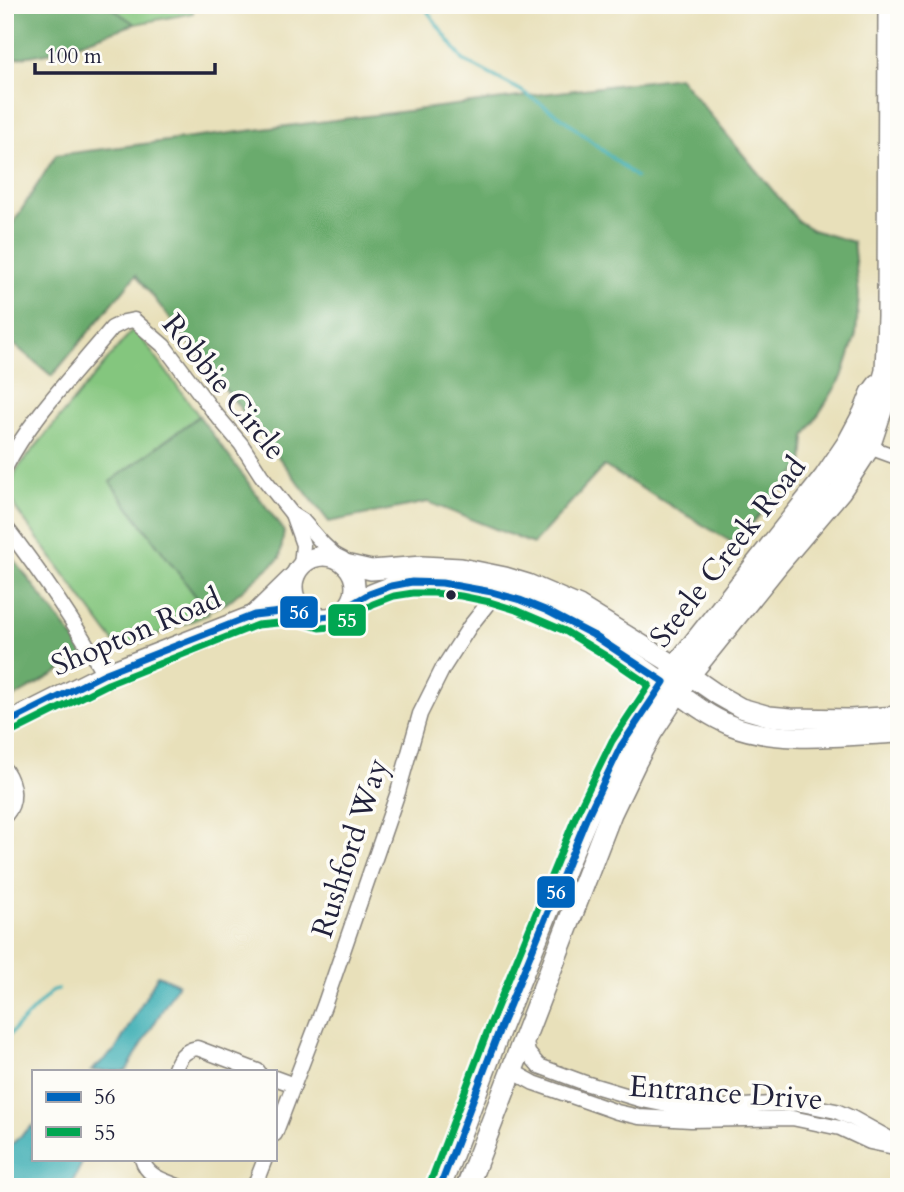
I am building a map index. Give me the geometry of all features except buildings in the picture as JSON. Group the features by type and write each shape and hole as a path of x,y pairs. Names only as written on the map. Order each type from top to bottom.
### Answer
{"main road":[{"name":"Steele Creek Road","path":"440,1187 506,1014 587,817 621,746 840,491 869,447 886,393 884,378 888,316 889,5"},
{"name":"Steele Creek Road","path":"467,1187 611,813 677,679 825,477 848,443 872,393 884,378"},
{"path":"512,1071 506,1061 507,1050 525,1002 553,901"},
{"path":"460,1187 474,1134 494,1079 493,1070 487,1066"}],"street":[{"name":"Robbie Circle","path":"5,468 33,424 112,328 134,320 164,346 292,514 303,545 298,570"},
{"path":"869,447 899,458"},
{"name":"Robbie Circle","path":"292,514 303,520 342,562"},
{"path":"5,526 58,601 104,674"},
{"path":"342,562 352,573 356,584 350,604 345,610 331,617 320,618 306,612 297,601 292,584 298,570 317,556 328,556 373,570 413,566 461,568 505,577 557,595 579,606 677,679 705,712 730,725 783,736 899,733"},
{"name":"Shopton Road","path":"254,615 298,570"},
{"path":"350,604 380,590 406,583 447,584 497,592 548,610 677,679 719,695 741,708 769,716 791,718 899,716"},
{"name":"Rushford Way","path":"276,1131 324,1006 398,792 420,713 443,668 470,626 497,592"},
{"name":"Shopton Road","path":"5,724 104,674 254,615 279,611 306,612"},
{"path":"5,770 13,785 14,796 12,806 5,816"},
{"name":"Entrance Drive","path":"525,1037 528,1053 539,1066 642,1100 677,1107 801,1104 836,1111 899,1146"},
{"path":"174,1070 182,1055 197,1048 255,1070"},
{"name":"Entrance Drive","path":"512,1071 534,1083 639,1117 691,1120 792,1118 840,1128 870,1142 899,1146"},
{"path":"276,1078 294,1085"},
{"path":"142,1160 150,1173 180,1187"},
{"path":"254,1187 265,1160"}],"green space":[{"path":"5,5 107,5 135,24 53,52 5,60"},
{"path":"107,5 192,5 193,13 135,24"},
{"path":"679,77 798,221 813,230 853,242 859,295 856,334 842,377 805,436 803,464 735,544 604,466 533,544 428,502 329,522 136,275 52,376 5,337 5,236 56,155"},
{"path":"134,328 199,416 110,482 209,614 120,650 16,509 10,488 17,469"},
{"path":"199,416 284,531 280,558 227,603 207,611 110,482"},
{"path":"5,548 87,656 5,702"}],"water":[{"path":"158,975 178,984 127,1070 92,1070 116,1049"},
{"path":"32,1126 32,1160 84,1160 70,1187 5,1187 5,1150"}],"waterway":[{"path":"426,5 428,12 463,60 520,90 561,117 636,177"},
{"path":"5,1039 53,990 58,989"}],"transit line":[{"name":"56","path":"5,724 104,674 254,615 289,611 320,617 331,616 369,594 412,582 442,583 520,600 593,635 664,682 621,746 587,817 501,1026 440,1187"},
{"name":"55","path":"10,733 108,684 257,625 289,622 319,628 332,627 373,604 394,596 413,593 461,596 516,610 565,631 649,685 612,741 577,813 491,1022 430,1183"}]}
